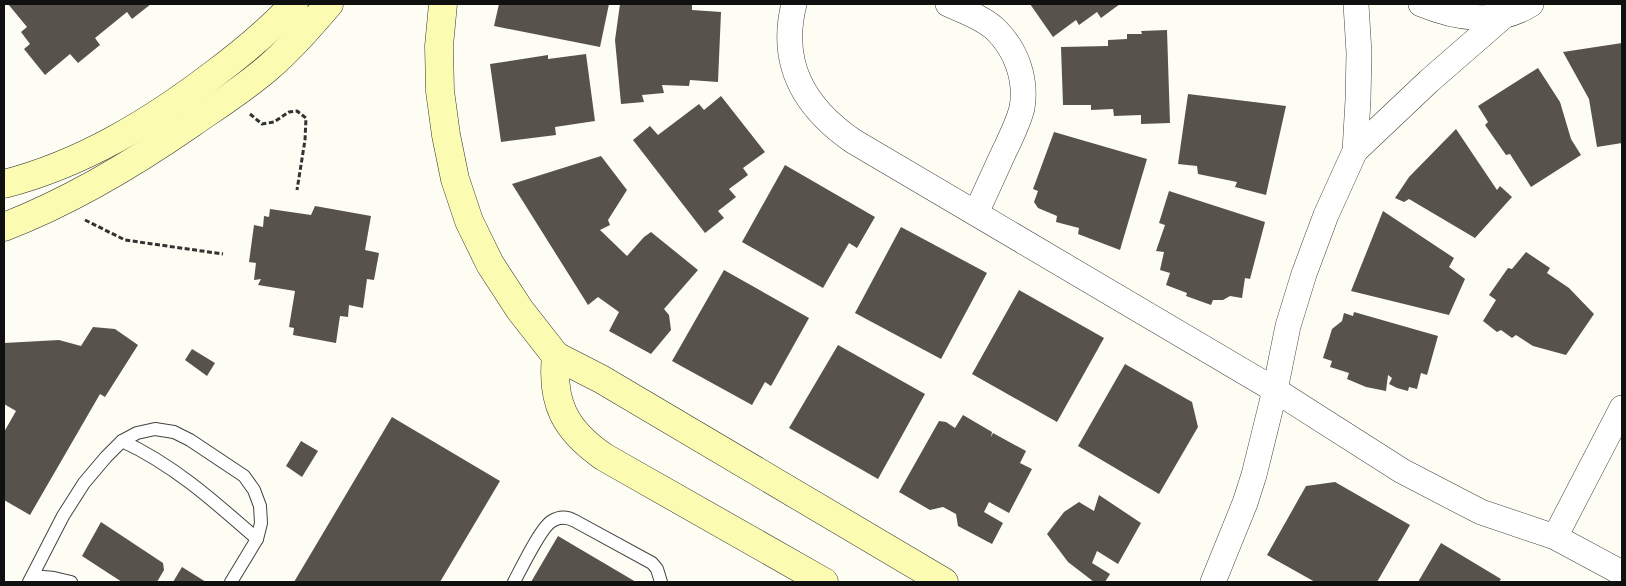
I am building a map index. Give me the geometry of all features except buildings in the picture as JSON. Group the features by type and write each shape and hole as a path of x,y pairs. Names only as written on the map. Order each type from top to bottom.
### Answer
{"street":[{"path":"4,184 79,158 136,128 187,95 236,58 278,21 294,4"},
{"path":"4,227 64,200 120,171 233,94 268,68 307,30 329,4"},
{"path":"442,4 439,46 441,100 455,179 466,213 490,264 520,310 556,356 601,380 944,582"},
{"path":"794,4 790,19 790,43 794,67 802,90 816,110 833,127 853,141 1275,390 1402,471 1452,499 1481,512 1555,537 1622,573"},
{"path":"948,4 979,18 994,28 1016,56 1021,73 1022,108 976,213"},
{"path":"1213,582 1245,503 1275,390 1288,326 1304,274 1326,215 1354,151 1358,100 1356,4"},
{"path":"1421,4 1456,16 1480,18 1526,7"},
{"path":"1354,151 1423,87 1526,7"},
{"path":"556,356 554,376 559,405 573,432 587,445 604,457 824,582"},
{"path":"1555,537 1622,408"}],"lane":[{"path":"71,582 54,578 31,579 46,546 84,483 122,441 137,433 155,429 174,432 190,440 244,476 254,490 260,506 261,523 257,539 231,582"},
{"path":"122,441 146,452 195,486 257,539"},
{"path":"514,582 547,525 558,518 564,518 575,521 652,563 657,568 661,582"}],"path":[{"path":"233,94 252,116 262,124 274,122 289,112 298,111 306,118 305,140 297,190"},
{"path":"82,218 125,240 223,254"}]}
